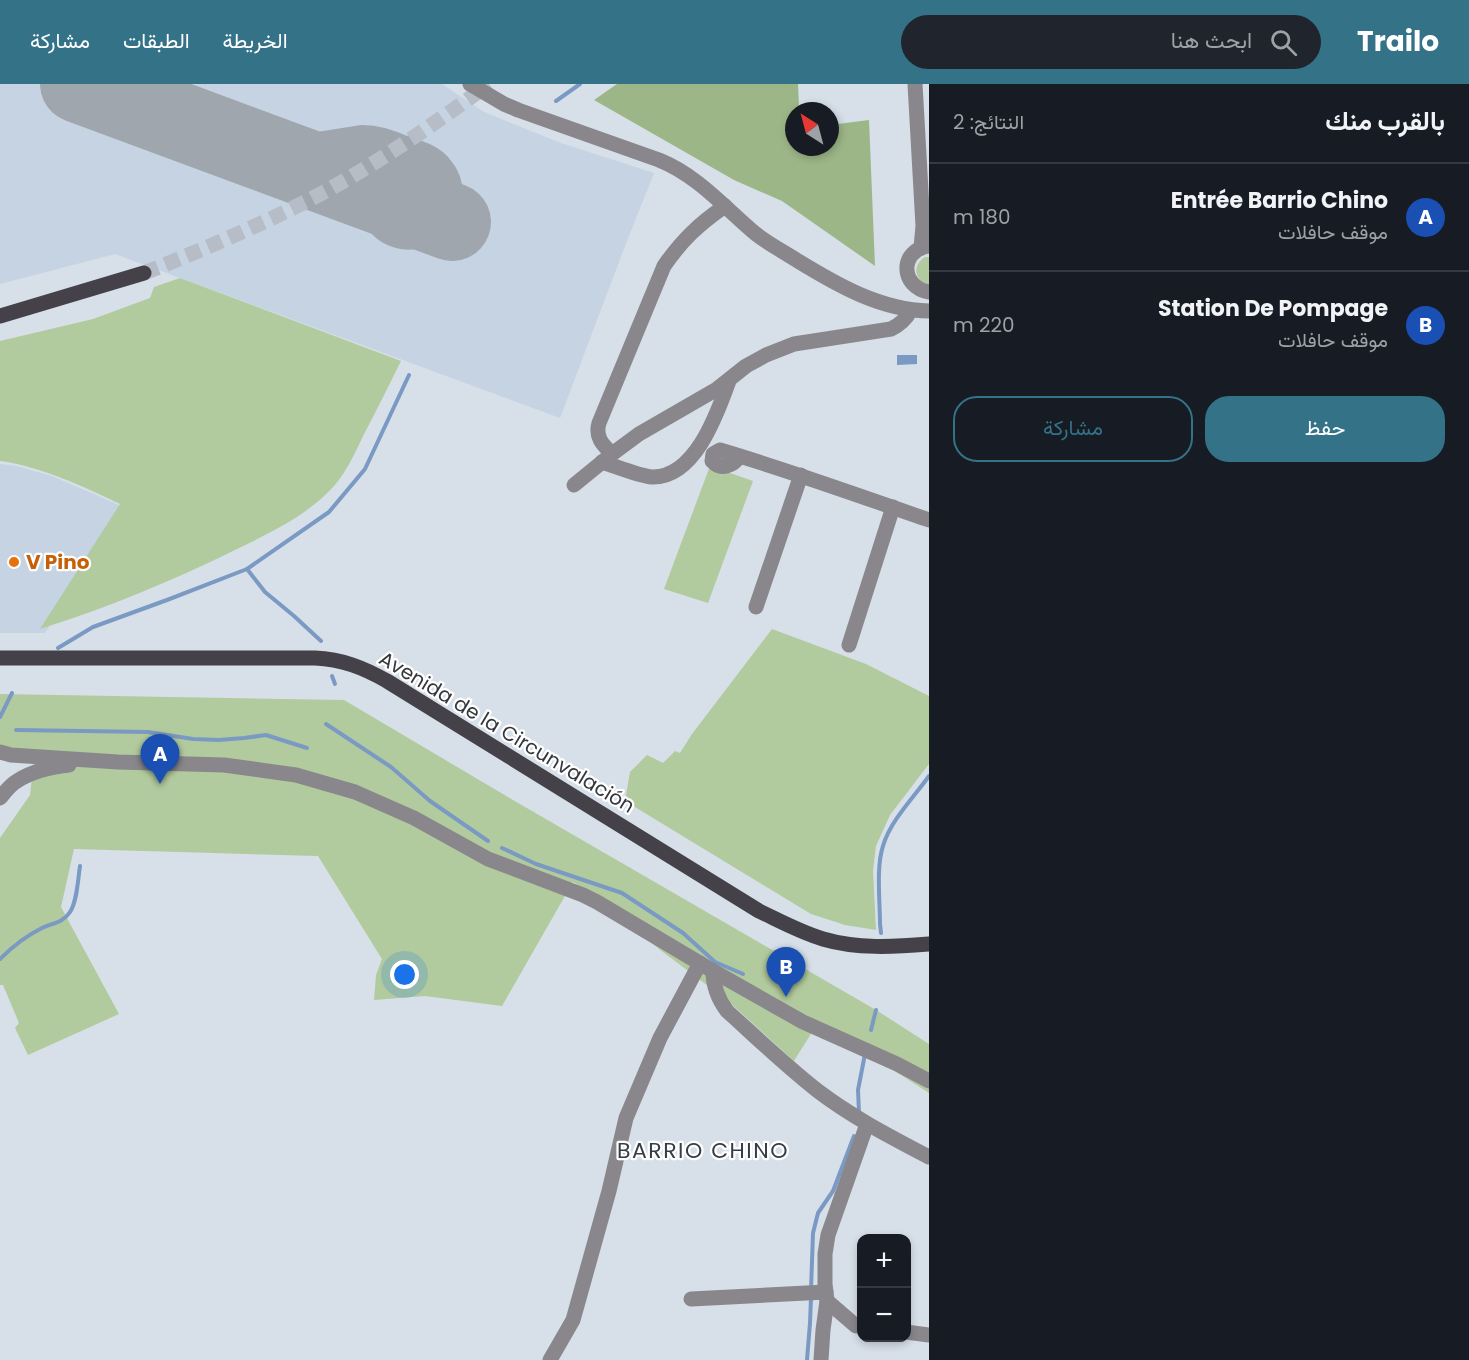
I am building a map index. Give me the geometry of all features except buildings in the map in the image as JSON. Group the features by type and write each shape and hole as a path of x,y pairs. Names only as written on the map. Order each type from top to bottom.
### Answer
{"main road":[{"path":"0,316 144,273"},
{"name":"Avenida de la Circunvalación","path":"0,657 315,658 333,659 353,664 387,681 759,911 785,924 825,940 852,945 929,944"}],"street":[{"path":"470,84 518,110 669,164 691,177 762,238 833,282 884,304 929,311"},
{"path":"915,84 925,239 912,254 907,265 909,278 923,290 929,305"},
{"path":"725,206 689,233 664,266 599,423 597,435 607,458 649,477 674,472 684,465 703,439 718,411 729,381"},
{"path":"574,485 639,434 717,389 756,360 777,350 803,342 891,329 900,325 911,310"},
{"path":"740,456 929,520"},
{"path":"756,606 801,475"},
{"path":"849,645 893,507"},
{"path":"5,754 263,769 296,775 355,792 414,818 488,859 583,895 803,1022 897,1064 929,1081"},
{"path":"5,754 18,764 18,776 6,789"},
{"path":"6,789 47,769 96,761"},
{"path":"706,967 727,1011 818,1091 867,1124 929,1157"},
{"path":"550,1360 573,1320 609,1191 626,1119 660,1038 706,967"},
{"path":"821,1360 827,1296 825,1254 828,1235 867,1124"},
{"path":"691,1299 827,1296 857,1326"},
{"path":"911,1333 929,1335"}],"shaded area":[{"path":"0,84 442,84 484,112 561,143 654,173 560,418 115,254 0,284"},
{"path":"0,464 52,476 126,508 45,633 0,633"}],"green space":[{"path":"617,84 798,84 799,102 785,102 785,156 839,156 839,124 869,120 875,266 782,201 734,180 594,100"},
{"path":"925,257 929,257 929,284 920,280 917,272 918,264"},
{"path":"180,278 401,361 339,480 324,496 300,515 275,530 187,572 115,603 40,629 120,504 46,472 0,461 0,341 93,319 150,298 154,287"},
{"path":"710,466 753,481 708,603 664,589"},
{"path":"772,629 866,664 929,696 929,764 890,815 876,846 873,871 876,930 845,925 811,914 625,801 630,772 647,755 663,763 675,751 680,753"},
{"path":"0,694 344,700 876,1010 929,1044 929,1093 817,1024 794,1061 728,1001 659,949 600,899 573,882 502,1006 425,996 374,1000 376,975 382,959 318,856 74,849 61,907 119,1014 28,1055 15,1028 19,1023 3,985 0,985 0,838 30,795 35,750 0,749"}],"water":[{"path":"897,355 917,355 917,364 897,365"}],"waterway":[{"path":"556,101 580,84"},
{"path":"58,648 93,627 247,569 329,512 365,469 409,375"},
{"path":"247,569 265,592 321,641"},
{"path":"332,676 335,684"},
{"path":"0,717 12,693"},
{"path":"326,724 391,767 430,801 488,841"},
{"path":"16,730 148,732 193,739 219,740 266,735 307,748"},
{"path":"881,933 879,874 883,846 891,827 929,776"},
{"path":"502,848 536,864 622,893 683,933 715,962 743,974"},
{"path":"0,959 30,935 67,916 74,902 80,866"},
{"path":"871,1030 876,1010"},
{"path":"859,1113 858,1090 865,1054"},
{"path":"811,1290 813,1233 818,1213 833,1191 854,1136"},
{"path":"807,1360 811,1298"}],"taxiway":[{"path":"238,143 280,154 362,141 378,143 431,163 445,182 447,195 438,219 418,233 405,233 385,225 357,186"}],"runway":[{"path":"79,84 452,222"}],"tunnel":[{"path":"144,273 237,234 328,190 410,140 489,84"}],"place":[{"name":"V Pino","path":"14,562"},
{"name":"Entrée Barrio Chino","path":"160,784"},
{"name":"Station De Pompage","path":"786,997"}],"district":[{"name":"BARRIO CHINO","path":"703,1150"}]}
